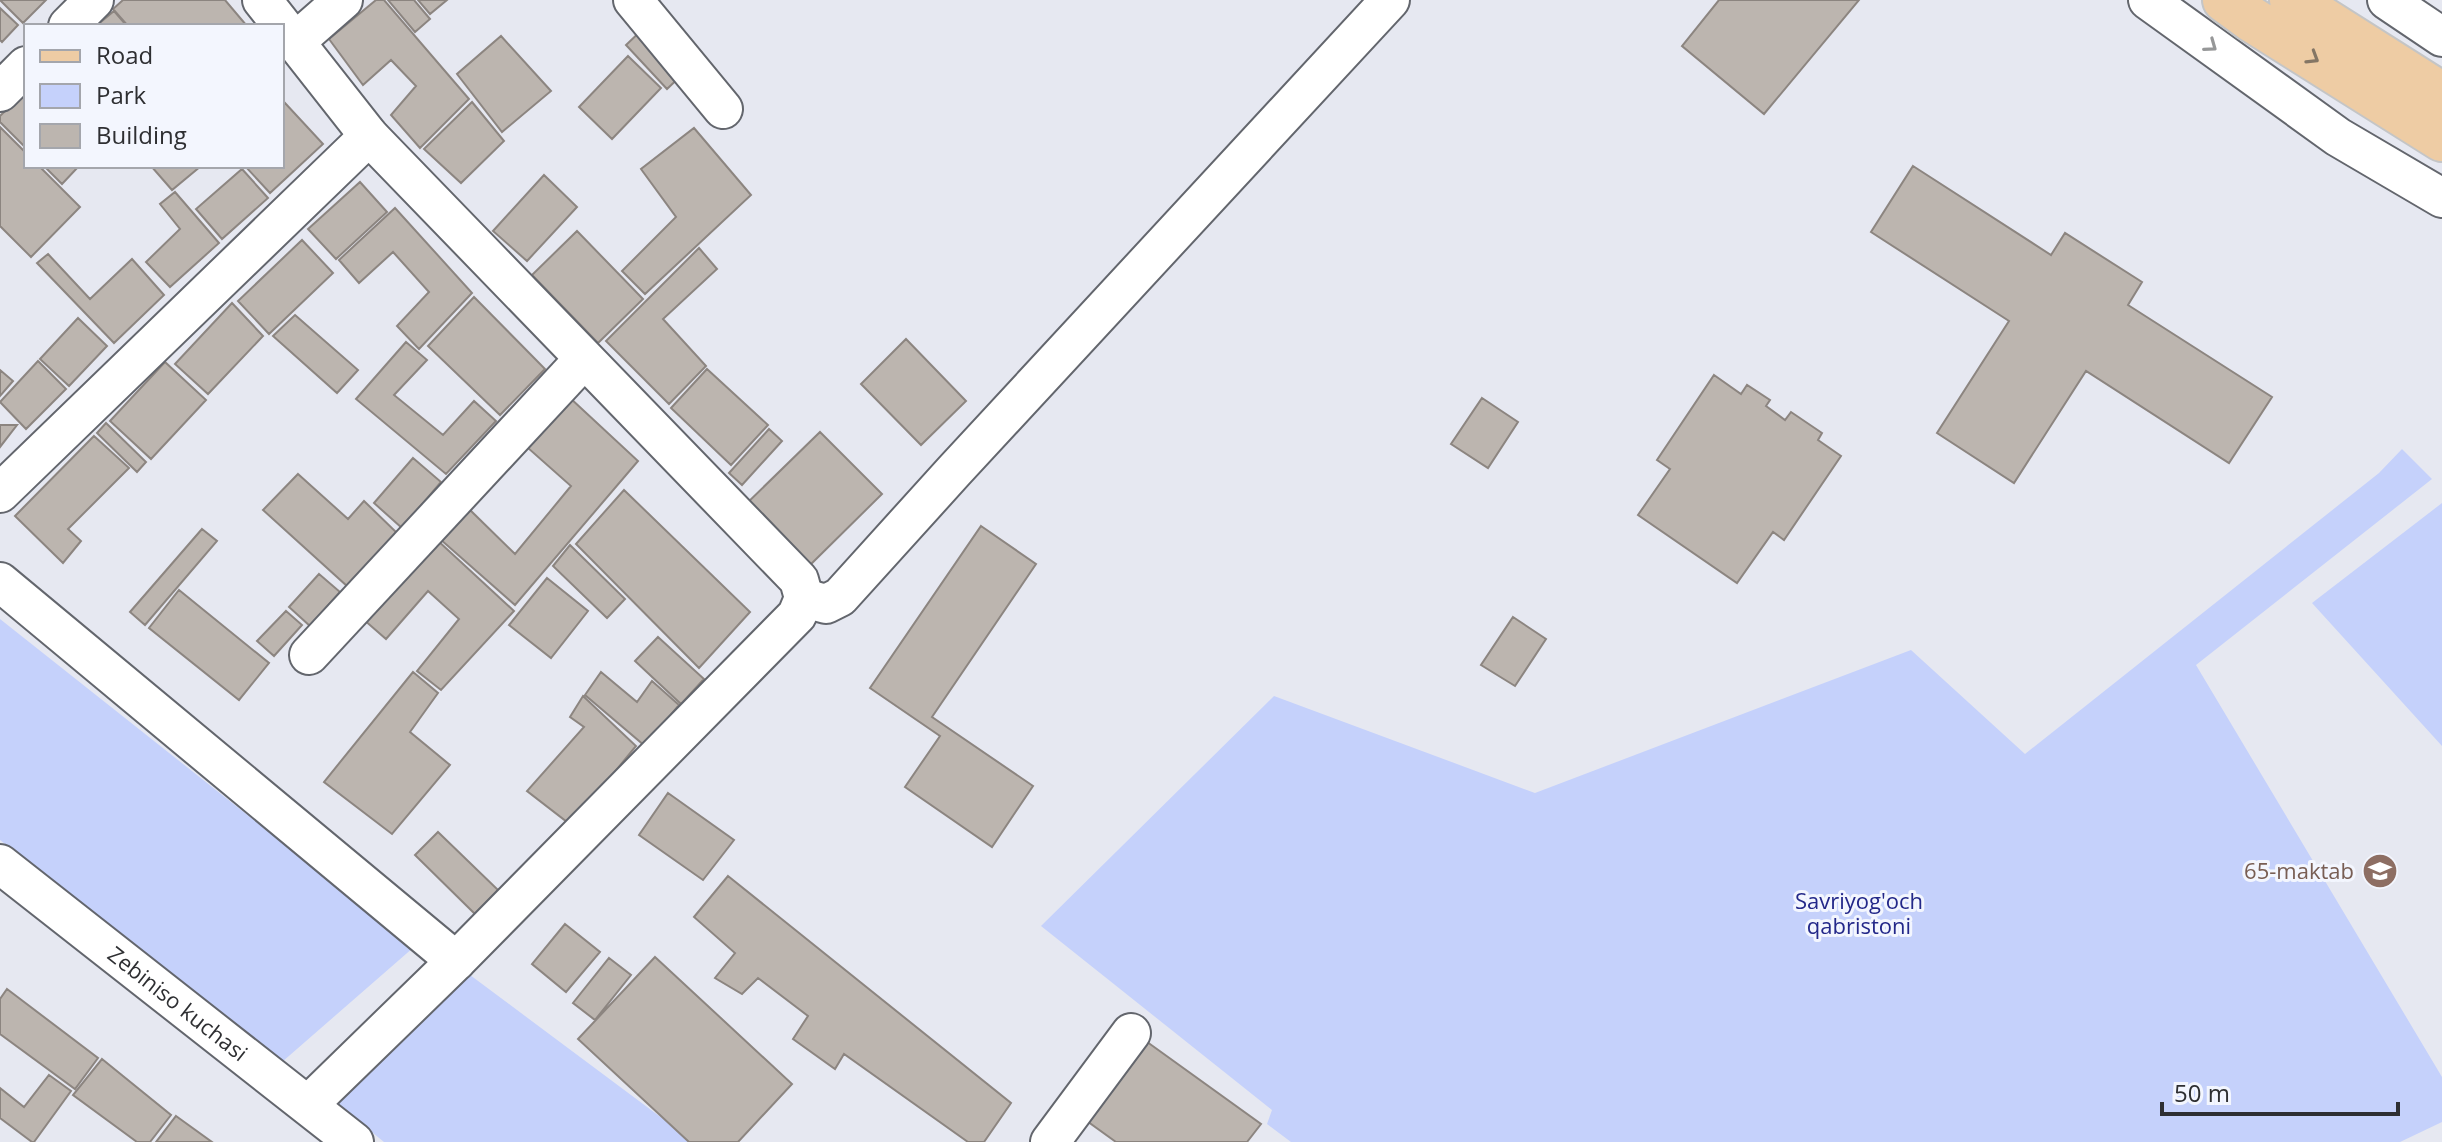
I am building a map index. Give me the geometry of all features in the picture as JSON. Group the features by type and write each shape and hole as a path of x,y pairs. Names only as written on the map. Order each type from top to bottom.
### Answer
{"main road":[{"path":"2225,0 2442,139"},
{"path":"2292,0 2442,95"}],"street":[{"path":"70,24 94,0"},
{"path":"262,0 281,24"},
{"path":"295,42 343,0"},
{"path":"633,0 723,109"},
{"path":"804,598 826,604 840,597 1390,0"},
{"path":"2148,0 2338,137 2442,198"},
{"path":"2387,0 2442,37"},
{"path":"284,28 369,136 799,580 804,598 797,615 456,961 308,1105"},
{"path":"0,92 24,68"},
{"path":"0,493 369,136"},
{"path":"309,655 584,359"},
{"path":"0,582 456,961"},
{"name":"Zebiniso kuchasi","path":"0,864 354,1142"},
{"path":"1050,1142 1131,1033"}],"green space":[{"name":"Savriyog'och qabristoni","path":"2402,449 2432,479 2196,665 2442,1077 2442,1122 2400,1142 1291,1142 1267,1124 1272,1110 1041,926 1274,696 1535,793 1911,650 2025,754 2379,473"},
{"path":"2442,503 2442,746 2312,603"},
{"path":"0,619 414,947 282,1062 0,840"},
{"path":"466,972 694,1142 384,1142 335,1102"}],"building":[{"path":"0,0 46,0 23,23"},
{"path":"123,0 225,0 245,24 126,24 113,9"},
{"path":"376,0 384,0 469,99 420,148 391,115 416,86 391,60 363,85 329,39"},
{"path":"388,0 414,0 430,19 415,32"},
{"path":"418,0 447,0 430,14"},
{"path":"1719,0 1859,0 1764,114 1682,46"},
{"path":"0,8 18,25 2,42 0,40"},
{"path":"114,11 125,24 98,24"},
{"path":"645,27 687,70 667,89 626,45"},
{"path":"501,36 551,91 502,132 457,74"},
{"path":"628,56 661,88 612,139 579,107"},
{"path":"24,92 24,146 0,122 0,116"},
{"path":"472,102 504,141 461,183 424,149"},
{"path":"284,104 323,144 270,193 247,168 284,168"},
{"path":"0,127 24,151 24,168 41,168 80,207 31,257 0,226"},
{"path":"694,128 751,195 645,294 622,271 676,217 641,169"},
{"path":"1913,166 2051,255 2065,233 2142,282 2128,305 2272,397 2229,463 2086,371 2014,483 1937,433 2009,321 1871,232"},
{"path":"46,168 77,168 62,184"},
{"path":"153,168 199,168 172,190"},
{"path":"242,169 268,198 222,239 196,209"},
{"path":"544,175 577,207 527,261 493,231"},
{"path":"360,182 387,212 336,259 308,229"},
{"path":"175,192 219,243 170,287 146,262 180,229 160,204"},
{"path":"395,208 472,293 419,349 397,326 429,292 393,252 359,283 339,260"},
{"path":"577,231 643,299 598,343 532,275"},
{"path":"302,240 333,273 269,334 238,301"},
{"path":"699,248 717,269 663,319 706,366 669,404 606,341"},
{"path":"48,254 90,299 132,259 164,295 114,343 37,263"},
{"path":"474,297 545,369 500,415 428,346"},
{"path":"232,303 263,336 208,394 175,364"},
{"path":"295,315 358,370 337,393 273,336"},
{"path":"78,318 107,346 69,386 40,359"},
{"path":"906,339 966,401 921,445 861,384"},
{"path":"406,342 427,360 394,395 443,435 474,401 496,421 446,474 356,399"},
{"path":"38,361 66,389 26,429 0,402"},
{"path":"165,362 206,400 151,459 110,421"},
{"path":"707,369 768,425 731,465 671,408"},
{"path":"0,370 13,381 0,396"},
{"path":"1714,375 1741,394 1747,385 1770,400 1766,406 1785,420 1791,412 1822,433 1818,440 1841,456 1784,540 1773,532 1737,583 1638,515 1670,469 1657,460"},
{"path":"569,397 638,461 515,605 440,539 470,510 515,554 571,486 528,448"},
{"path":"1482,398 1518,422 1488,468 1451,444"},
{"path":"106,423 146,462 137,472 97,433"},
{"path":"0,425 17,425 0,447"},
{"path":"769,429 782,441 742,485 729,473"},
{"path":"820,432 882,494 805,570 743,507"},
{"path":"94,436 129,468 68,529 81,541 63,563 15,516"},
{"path":"413,458 441,482 402,528 374,503"},
{"path":"298,474 348,519 364,501 397,533 347,586 263,510"},
{"path":"624,490 750,612 699,668 576,544"},
{"path":"981,526 1036,564 932,717 1033,786 992,847 905,787 940,736 870,688"},
{"path":"202,529 217,541 145,625 130,612"},
{"path":"436,539 514,611 441,690 417,671 459,619 428,591 386,639 363,619"},
{"path":"570,545 625,599 607,618 553,566"},
{"path":"319,574 340,592 310,626 289,607"},
{"path":"547,578 588,611 551,658 509,625"},
{"path":"179,590 269,663 239,700 149,628"},
{"path":"286,611 302,625 274,656 257,641"},
{"path":"1513,617 1546,639 1515,686 1481,665"},
{"path":"658,637 704,679 681,704 635,661"},
{"path":"413,672 438,693 410,732 450,765 392,834 324,782"},
{"path":"601,672 637,702 652,681 679,705 645,746 585,695"},
{"path":"583,696 636,746 571,825 527,791 584,727 570,717"},
{"path":"668,793 734,840 703,880 639,835"},
{"path":"438,832 498,890 475,914 415,855"},
{"path":"728,876 1011,1103 984,1142 968,1142 844,1054 835,1069 793,1039 808,1016 758,978 742,994 715,978 735,953 694,917"},
{"path":"565,924 600,952 566,992 532,964"},
{"path":"655,957 792,1084 738,1142 689,1142 578,1039"},
{"path":"609,958 631,975 595,1020 573,1003"},
{"path":"7,989 98,1058 75,1089 0,1034 0,999"},
{"path":"1143,1039 1261,1124 1247,1142 1116,1142 1080,1116"},
{"path":"102,1059 171,1115 150,1142 137,1142 73,1095"},
{"path":"49,1075 71,1091 32,1142 0,1118 0,1088 24,1107"},
{"path":"176,1116 212,1142 156,1142"}],"place":[{"name":"65-maktab","path":"2380,871"}]}
